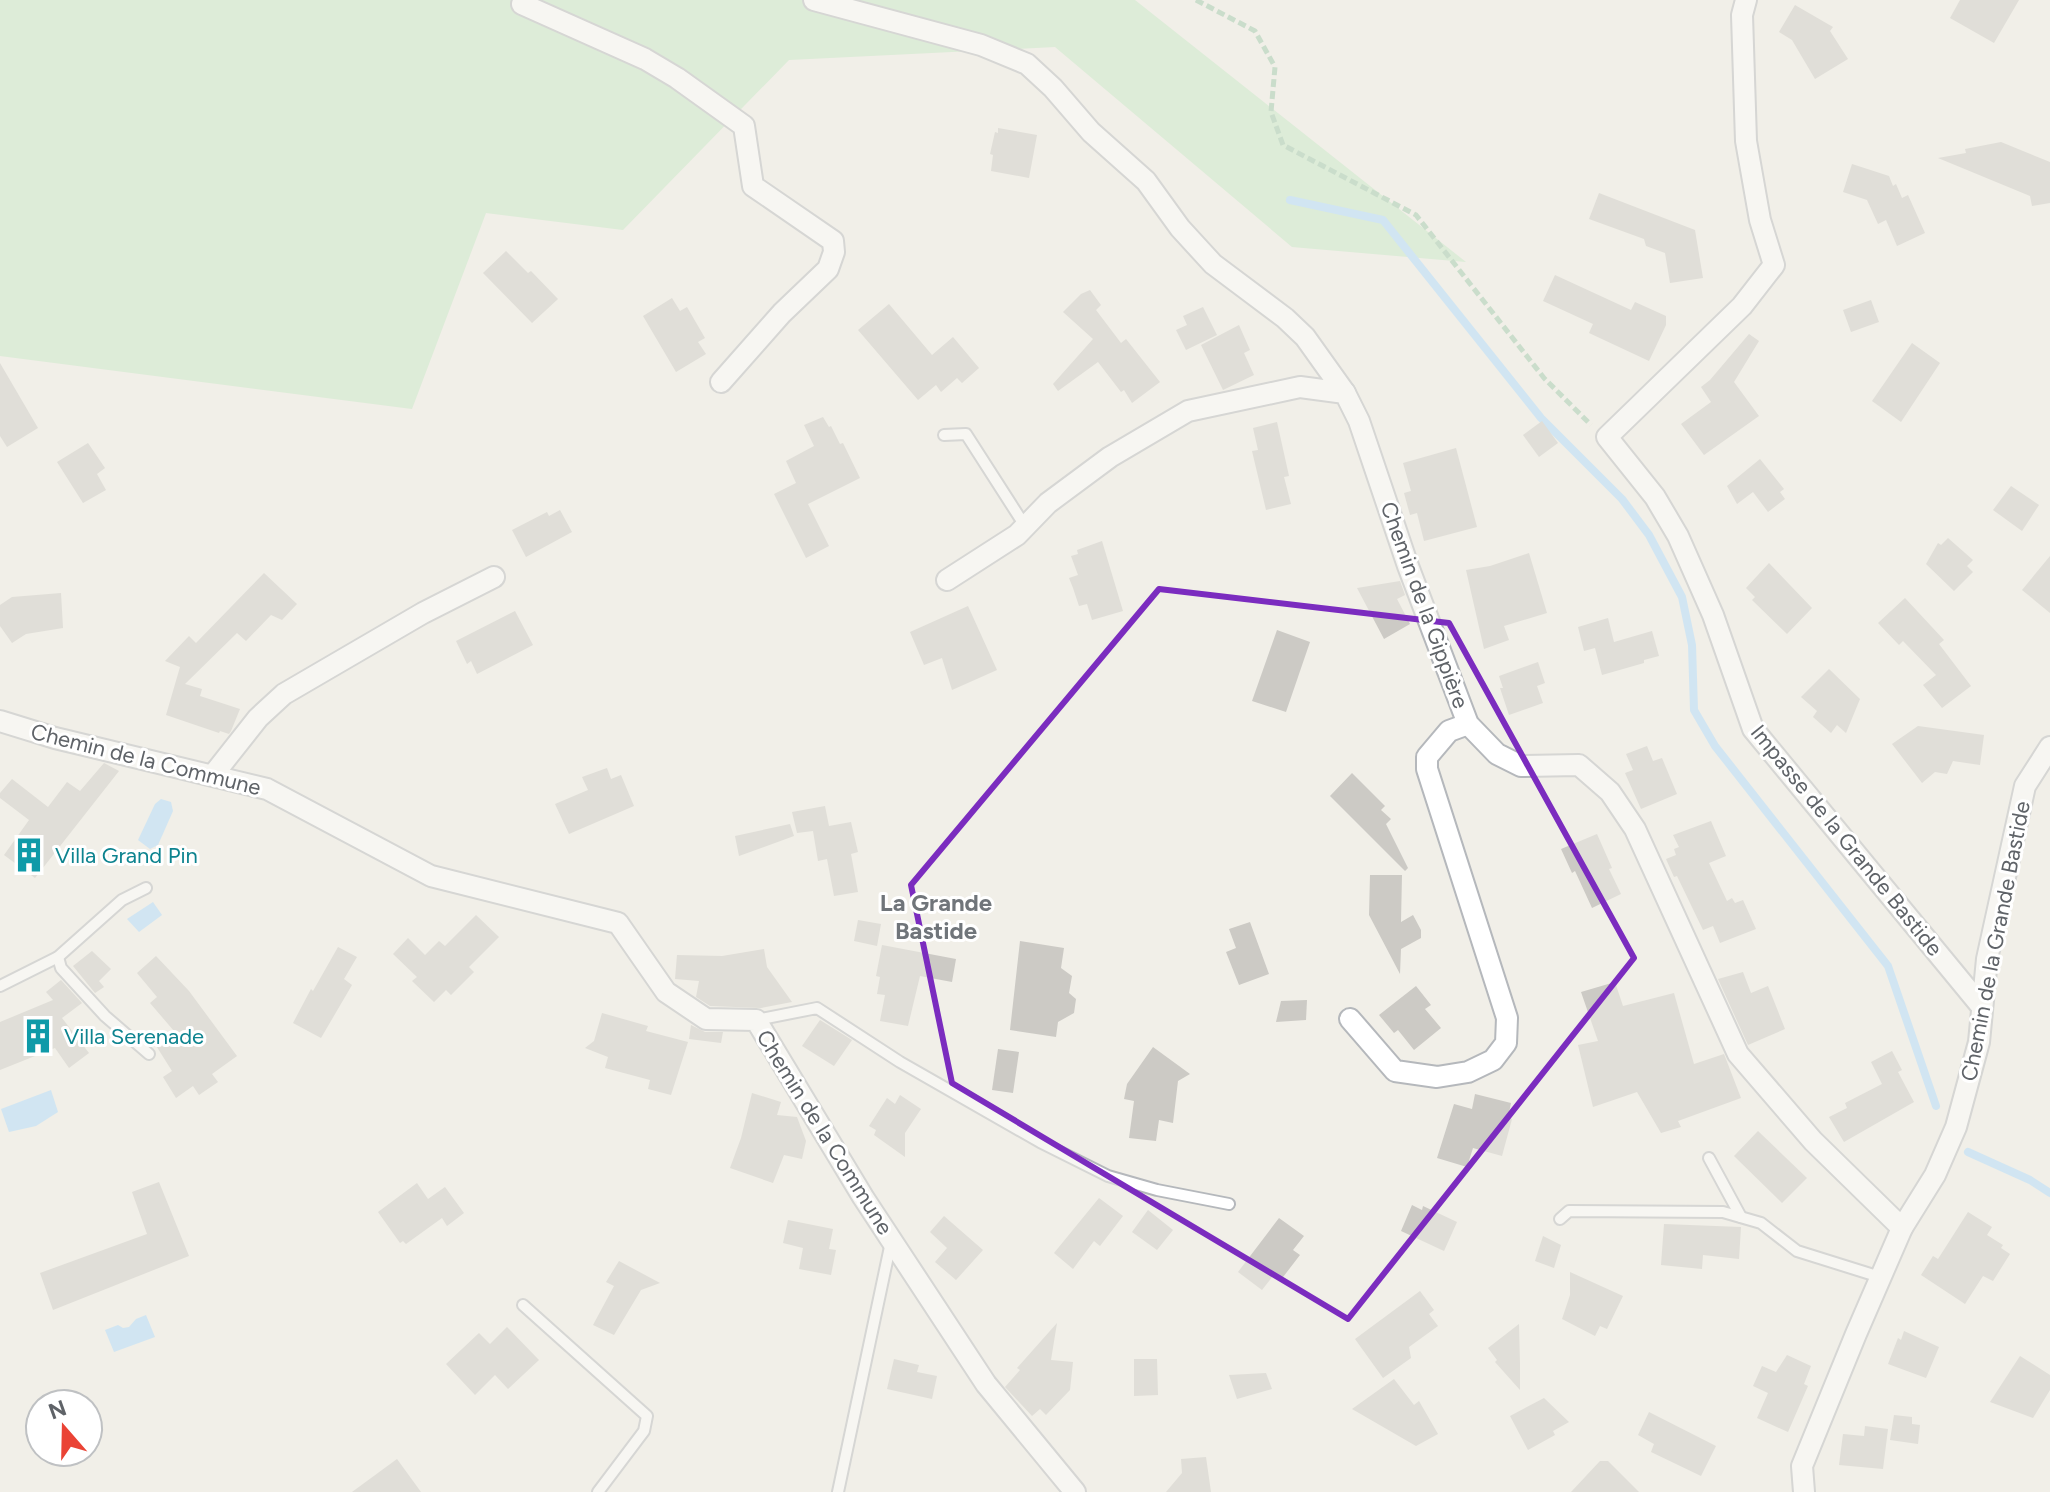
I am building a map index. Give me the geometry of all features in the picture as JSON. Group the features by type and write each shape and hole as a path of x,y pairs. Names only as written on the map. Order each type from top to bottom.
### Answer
{"street":[{"path":"524,0 522,4 645,59 744,126 753,186 833,241 834,252 828,269 782,313 721,382"},
{"name":"Chemin de la Gippière","path":"814,0 981,45 1027,64 1053,88 1091,132 1146,181 1180,228 1213,264 1285,318 1305,337 1345,393 1359,421 1408,566 1468,724 1497,754 1521,766 1579,765 1610,792 1635,829 1738,1054 1813,1141 1902,1228"},
{"path":"1607,437 1742,306 1774,265 1760,220 1746,141 1742,15 1746,0"},
{"path":"947,580 1017,535 1048,503 1110,457 1188,411 1300,387 1345,393"},
{"name":"Impasse de la Grande Bastide","path":"1607,437 1655,497 1678,536 1713,615 1753,729 1982,1007"},
{"path":"213,775 258,718 284,694 423,613 494,577"},
{"name":"Chemin de la Commune","path":"0,721 55,738 267,789 431,876 618,923 666,992 706,1019 756,1020 891,1240 986,1384 1075,1492"},
{"path":"1350,1019 1395,1071 1437,1077 1468,1072 1493,1060 1506,1043 1507,1018 1427,769 1427,757 1449,731 1468,724"},
{"name":"Chemin de la Grande Bastide","path":"1804,1492 1802,1466 1880,1277 1902,1228 1935,1175 1956,1127 1979,1042 1987,959 2025,786 2050,747"}],"lane":[{"path":"944,435 966,434 1025,526"},
{"path":"0,986 58,957 122,900 146,888"},
{"path":"58,957 61,968 105,1016 149,1054"},
{"path":"756,1020 817,1008 900,1062 1040,1142 1108,1176 1157,1190 1229,1204"},
{"path":"1709,1158 1741,1217"},
{"path":"1560,1219 1569,1211 1723,1212 1761,1223 1797,1251 1880,1277"},
{"path":"838,1492 891,1240"},
{"path":"523,1305 647,1416 644,1431 598,1492"}],"path":[{"path":"1196,0 1255,31 1275,67 1271,112 1283,145 1416,215 1544,378 1585,420 1607,437"}],"highlighted area":[{"path":"1159,589 1449,623 1634,958 1348,1319 952,1083 911,885"}],"green space":[{"path":"0,0 1135,0 1466,262 1292,247 1055,47 789,60 623,230 486,213 412,409 0,356"}],"water":[{"path":"161,799 171,802 173,811 158,845 150,849 138,840 155,804"},
{"path":"153,902 162,915 139,932 127,919"},
{"path":"51,1090 58,1112 36,1126 9,1132 1,1109"},
{"path":"146,1315 155,1337 114,1352 105,1330 118,1325 129,1327 136,1319"}],"building":[{"path":"1960,0 2019,0 1994,43 1950,18"},
{"path":"1795,5 1833,27 1830,31 1848,59 1815,79 1792,40 1779,32"},
{"path":"998,128 1037,135 1029,178 991,171 993,155 990,154"},
{"path":"2001,142 2050,162 2050,203 2032,206 2030,196 1938,158"},
{"path":"1852,164 1889,176 1902,198 1908,195 1925,233 1897,246 1886,220 1878,224 1867,200 1843,192"},
{"path":"1599,193 1695,230 1703,278 1670,283 1665,253 1646,246 1644,239 1589,219"},
{"path":"506,251 558,299 532,323 483,273"},
{"path":"1555,275 1631,310 1635,302 1666,316 1666,325 1649,361 1589,333 1593,324 1543,301"},
{"path":"1090,290 1101,305 1096,310 1121,343 1126,339 1160,382 1132,403 1098,362 1058,391 1053,384 1093,339 1063,312 1081,294"},
{"path":"672,298 680,311 687,307 705,338 698,342 706,354 676,372 643,316"},
{"path":"1871,300 1879,322 1851,332 1843,310"},
{"path":"889,304 932,355 953,337 979,368 962,383 957,378 941,392 936,385 918,400 858,330"},
{"path":"1203,307 1217,335 1186,350 1176,330 1187,325 1183,316"},
{"path":"1239,325 1250,350 1244,353 1254,375 1223,390 1201,345"},
{"path":"1749,334 1759,341 1734,382 1759,416 1704,455 1681,424 1711,402 1701,387"},
{"path":"1912,343 1940,363 1901,422 1872,401"},
{"path":"0,363 38,428 7,447 0,436"},
{"path":"823,417 840,444 843,443 860,478 808,504 829,546 806,558 774,494 796,483 786,461 814,446 804,425"},
{"path":"1542,421 1558,443 1539,457 1523,435"},
{"path":"1277,422 1289,476 1284,477 1291,504 1266,510 1252,451 1258,450 1253,428"},
{"path":"88,443 105,468 97,474 106,490 83,503 57,462"},
{"path":"1456,448 1477,527 1424,541 1417,513 1410,515 1404,493 1411,491 1403,463"},
{"path":"1760,459 1784,489 1780,492 1785,499 1768,512 1753,492 1737,504 1727,486"},
{"path":"2011,486 2039,505 2022,531 1993,510"},
{"path":"560,510 572,532 526,557 512,530 547,512 549,516"},
{"path":"1948,538 1973,560 1967,566 1973,572 1954,591 1926,564 1938,543 1941,545"},
{"path":"1102,541 1123,611 1092,620 1087,604 1079,606 1069,578 1078,575 1071,556 1078,554 1077,550"},
{"path":"1529,553 1547,613 1504,626 1509,640 1484,649 1466,570"},
{"path":"2050,556 2050,613 2022,590"},
{"path":"1769,563 1812,608 1787,634 1752,600 1755,597 1746,588"},
{"path":"264,573 297,604 282,620 271,615 246,641 237,633 185,684 202,689 200,696 240,709 229,734 166,715 180,667 165,661 189,636 196,643"},
{"path":"1400,581 1405,595 1397,599 1410,624 1384,639 1357,588"},
{"path":"61,593 63,628 26,634 12,643 0,626 0,605 12,597"},
{"path":"1905,598 1944,640 1939,644 1971,686 1942,708 1923,685 1936,675 1903,641 1899,645 1878,623"},
{"path":"968,606 997,670 952,690 942,658 924,665 910,632"},
{"path":"515,611 533,645 477,674 471,661 467,664 456,641"},
{"path":"1608,618 1614,642 1652,631 1659,656 1602,675 1595,648 1584,651 1578,627"},
{"path":"1277,630 1310,642 1286,712 1252,701"},
{"path":"1538,662 1545,683 1537,686 1543,703 1509,715 1499,676"},
{"path":"1829,669 1860,699 1846,733 1837,725 1831,733 1813,717 1817,711 1801,697"},
{"path":"1918,726 1984,735 1980,765 1953,761 1947,774 1935,772 1922,783 1892,744"},
{"path":"1647,746 1653,761 1662,758 1677,794 1641,809 1625,773 1633,770 1626,754"},
{"path":"104,763 119,771 35,878 4,855 29,820 0,798 0,793 12,779 48,807 67,782 80,791"},
{"path":"607,768 611,779 621,775 634,806 569,834 555,804 588,790 582,777"},
{"path":"1352,773 1385,806 1381,810 1391,819 1386,824 1408,868 1405,871 1330,796"},
{"path":"825,806 829,826 851,822 858,852 851,854 858,892 834,896 827,859 818,861 813,831 797,833 792,812"},
{"path":"1711,821 1726,856 1709,863 1727,901 1732,898 1735,903 1743,900 1756,929 1720,943 1713,926 1703,930 1666,859 1676,855 1674,849 1679,847 1673,835"},
{"path":"790,824 794,836 739,856 735,836"},
{"path":"1597,834 1621,894 1592,908 1561,849"},
{"path":"1370,875 1402,875 1401,922 1413,915 1421,930 1421,938 1401,949 1400,974 1369,915"},
{"path":"476,915 499,937 469,967 474,972 451,995 446,990 434,1002 412,981 417,977 393,954 408,938 425,955 439,941 445,946"},
{"path":"858,920 881,924 877,946 854,941"},
{"path":"1250,922 1269,974 1239,985 1226,952 1236,948 1229,929"},
{"path":"1020,941 1064,948 1061,968 1072,976 1069,993 1076,999 1074,1013 1058,1022 1056,1037 1010,1030"},
{"path":"882,945 956,959 952,982 920,976 908,1026 880,1021 885,995 877,994 880,977 876,976"},
{"path":"338,947 357,957 344,979 352,985 321,1038 293,1023"},
{"path":"764,949 767,967 792,1002 761,1008 710,1006 696,997 699,981 675,979 677,955 722,956"},
{"path":"92,951 111,969 99,981 104,987 95,993 73,966"},
{"path":"156,956 189,991 237,1056 212,1074 218,1082 199,1095 193,1086 176,1098 163,1077 172,1071 155,1044 174,1031 150,1003 157,997 137,973"},
{"path":"1743,972 1751,993 1768,986 1785,1029 1748,1045 1718,979"},
{"path":"61,980 82,1003 62,1018 89,1053 69,1068 55,1048 0,1070 0,1022 53,1000 46,992"},
{"path":"1615,982 1623,1006 1674,993 1694,1064 1724,1054 1741,1098 1678,1121 1681,1127 1661,1133 1637,1092 1593,1107 1578,1045 1598,1041 1581,992"},
{"path":"1416,986 1431,1005 1425,1009 1441,1028 1414,1050 1398,1030 1394,1033 1379,1015"},
{"path":"1307,1000 1306,1020 1276,1022 1281,1001"},
{"path":"602,1013 648,1026 646,1031 688,1042 671,1095 648,1089 650,1080 605,1068 608,1057 585,1048 594,1041"},
{"path":"820,1020 852,1040 834,1066 802,1046"},
{"path":"691,1025 705,1032 723,1032 721,1043 689,1039"},
{"path":"1153,1047 1190,1074 1178,1081 1173,1123 1159,1120 1156,1141 1129,1138 1134,1101 1124,1099 1127,1084"},
{"path":"998,1049 1019,1052 1013,1093 992,1090"},
{"path":"1892,1051 1902,1070 1898,1072 1914,1102 1844,1142 1829,1117 1847,1108 1845,1103 1882,1084 1871,1062"},
{"path":"752,1093 781,1102 777,1115 797,1117 806,1141 802,1159 784,1155 773,1183 730,1168"},
{"path":"1475,1094 1511,1103 1508,1118 1512,1119 1502,1156 1473,1148 1467,1167 1437,1158 1454,1104 1472,1109"},
{"path":"900,1095 921,1109 905,1133 905,1157 874,1135 876,1130 869,1126 887,1098 895,1104"},
{"path":"1758,1131 1807,1178 1782,1203 1734,1156"},
{"path":"159,1182 189,1256 53,1310 40,1273 147,1234 132,1192"},
{"path":"417,1183 428,1199 445,1187 464,1213 447,1226 442,1218 406,1244 403,1241 400,1243 378,1212"},
{"path":"1099,1198 1123,1216 1100,1246 1094,1241 1073,1269 1054,1253"},
{"path":"1412,1205 1422,1210 1423,1206 1457,1222 1444,1251 1401,1231"},
{"path":"1148,1210 1173,1230 1157,1250 1132,1232"},
{"path":"1968,1212 1992,1227 1987,1235 2003,1245 2001,1248 2010,1254 1993,1281 1983,1276 1965,1304 1921,1275 1933,1256 1938,1259"},
{"path":"944,1216 983,1250 956,1280 935,1262 947,1248 930,1232"},
{"path":"1279,1218 1304,1236 1293,1250 1300,1255 1280,1281 1273,1276 1262,1290 1238,1272"},
{"path":"788,1220 833,1229 829,1249 836,1250 831,1275 799,1269 803,1248 783,1243"},
{"path":"1664,1224 1741,1227 1739,1259 1703,1255 1702,1269 1661,1265"},
{"path":"1543,1236 1561,1245 1554,1268 1535,1261"},
{"path":"619,1261 660,1283 641,1290 614,1335 593,1325 614,1286 606,1282"},
{"path":"1570,1272 1623,1296 1607,1329 1600,1326 1595,1336 1562,1319 1570,1295"},
{"path":"1420,1291 1434,1310 1429,1314 1438,1326 1409,1347 1411,1358 1383,1378 1355,1339"},
{"path":"1057,1323 1051,1360 1073,1362 1070,1390 1046,1415 1040,1409 1032,1416 1005,1387 1020,1370 1017,1368"},
{"path":"1519,1324 1520,1390 1495,1362 1497,1360 1488,1348"},
{"path":"507,1327 539,1360 508,1389 495,1375 475,1395 446,1364 479,1333 490,1344"},
{"path":"1904,1331 1939,1347 1926,1378 1888,1364"},
{"path":"1787,1355 1811,1366 1804,1384 1808,1386 1788,1432 1757,1418 1768,1393 1753,1386 1762,1366 1776,1372"},
{"path":"2020,1356 2050,1375 2050,1390 2033,1418 1990,1402"},
{"path":"894,1359 919,1365 917,1372 937,1376 932,1399 887,1389"},
{"path":"1134,1359 1157,1359 1158,1395 1134,1396"},
{"path":"1266,1373 1272,1389 1237,1399 1229,1375"},
{"path":"1394,1379 1414,1405 1419,1401 1438,1434 1416,1446 1352,1409"},
{"path":"1544,1398 1569,1422 1553,1431 1555,1435 1528,1450 1510,1416"},
{"path":"1649,1412 1716,1446 1701,1476 1651,1452 1654,1444 1638,1435"},
{"path":"1894,1415 1912,1417 1912,1424 1920,1425 1918,1444 1890,1440"},
{"path":"1865,1426 1888,1429 1883,1469 1839,1465 1843,1434 1864,1436"},
{"path":"1206,1457 1211,1492 1166,1492 1182,1473 1181,1459"},
{"path":"397,1459 421,1492 352,1492"},
{"path":"1600,1461 1608,1461 1639,1492 1571,1492"}],"waterway":[{"path":"1290,200 1383,220 1541,418 1622,499 1649,535 1682,597 1692,645 1694,710 1715,746 1888,966 1936,1106"},
{"path":"1968,1152 2030,1180 2050,1193"}],"place":[{"name":"Villa Grand Pin","path":"29,855"},
{"name":"Villa Serenade","path":"38,1036"}],"district":[{"name":"La Grande Bastide","path":"936,917"}]}
